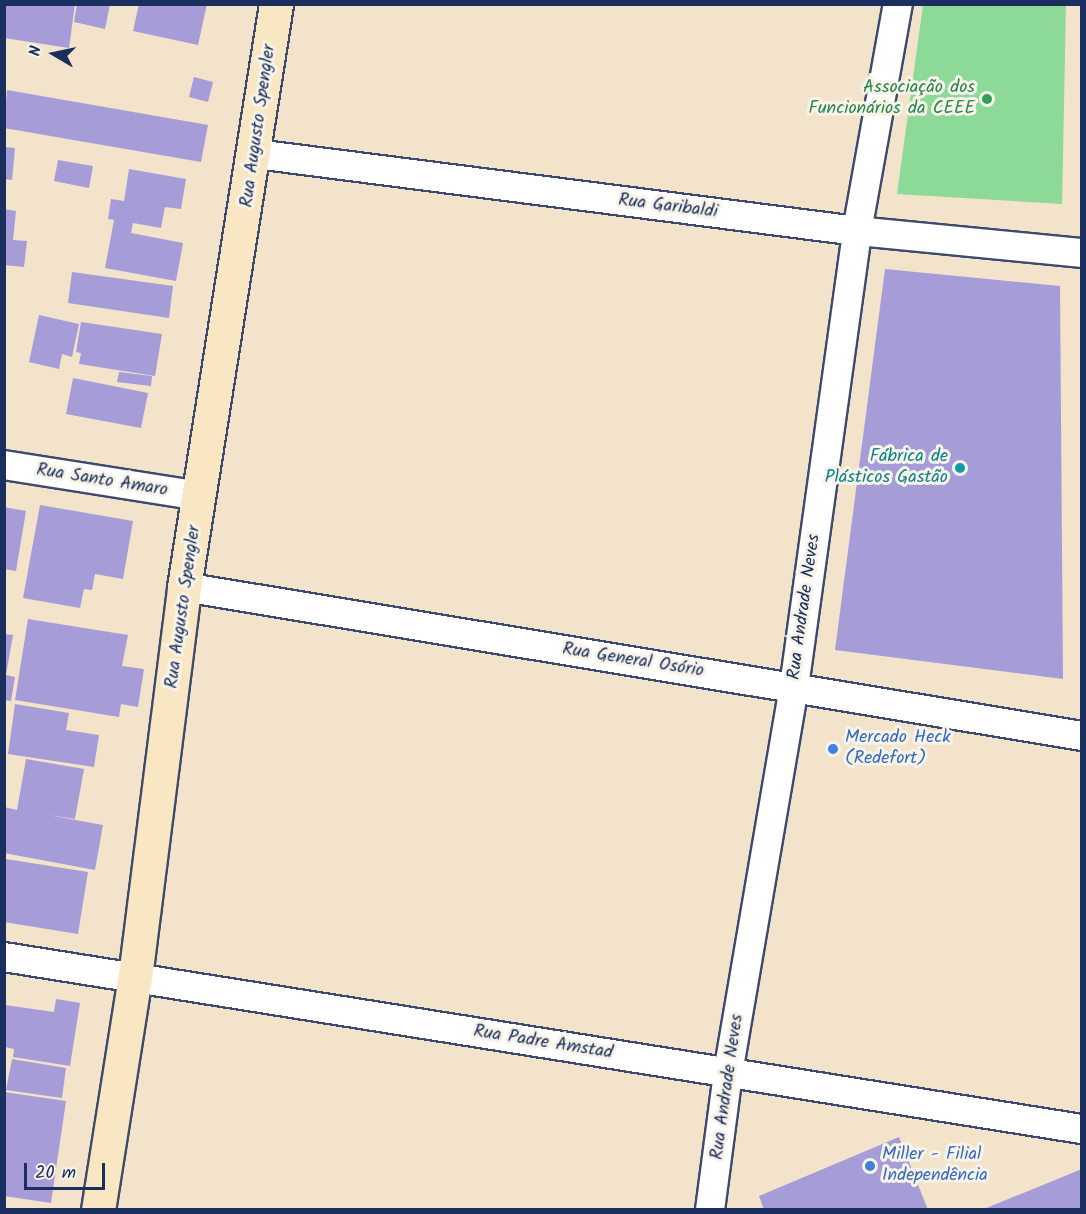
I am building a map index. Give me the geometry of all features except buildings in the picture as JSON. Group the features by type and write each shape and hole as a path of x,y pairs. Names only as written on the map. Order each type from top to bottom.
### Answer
{"street":[{"name":"Rua Augusto Spengler","path":"98,1209 135,977 184,587 256,154 276,4"},
{"name":"Rua Andrade Neves","path":"710,1209 728,1073 794,687 857,231 898,4"},
{"name":"Rua Garibaldi","path":"256,154 857,231 1082,254"},
{"name":"Rua Santo Amaro","path":"4,465 200,496"},
{"name":"Rua General Osório","path":"184,587 1082,736"},
{"name":"Rua Padre Amstad","path":"4,957 1082,1130"}],"green space":[{"name":"Associação dos Funcionários da CEEE","path":"923,5 1066,5 1062,204 897,194"}],"place":[{"name":"Associação dos Funcionários da CEEE","path":"987,99"},
{"name":"Fábrica de Plásticos Gastão","path":"960,468"},
{"name":"Mercado Heck (Redefort)","path":"833,749"},
{"name":"Miller - Filial Independência","path":"870,1166"}]}
